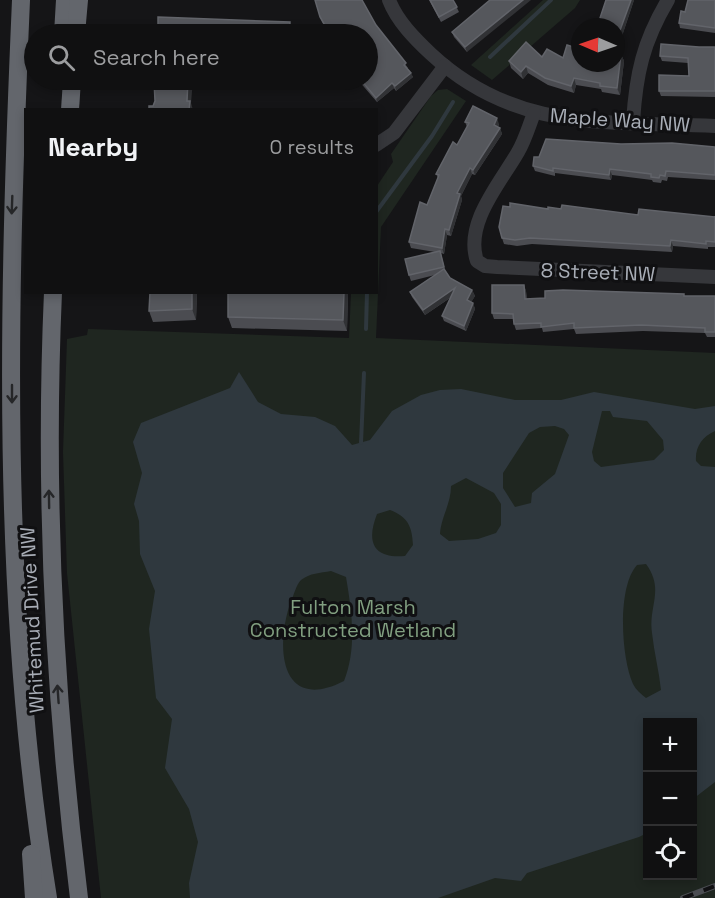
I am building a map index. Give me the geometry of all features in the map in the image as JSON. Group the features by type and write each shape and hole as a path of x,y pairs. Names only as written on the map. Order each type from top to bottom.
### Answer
{"highway":[{"path":"10,0 14,163"},
{"path":"14,163 21,0"},
{"path":"64,24 65,0"},
{"path":"77,24 79,0"},
{"path":"60,108 61,90"},
{"path":"70,108 71,90"},
{"name":"Whitemud Drive NW","path":"14,163 10,276 17,604 27,732 48,898"},
{"name":"Whitemud Drive NW","path":"54,294 48,410 50,551 61,734 80,898"},
{"path":"27,732 34,898"},
{"path":"61,734 90,898"}],"street":[{"name":"Maple Way NW","path":"389,0 414,37 445,66 484,94 534,113 564,119 715,126"},
{"path":"633,122 641,55 654,23 668,0"},
{"path":"378,144 394,133 445,66"},
{"name":"8 Street NW","path":"534,113 518,152 476,229 474,252 482,264 507,268 715,277"}],"green space":[{"path":"543,0 580,0 575,8 492,80 471,65"},
{"name":"Fulton Marsh Constructed Wetland","path":"447,89 466,101 381,227 378,294 378,184 393,162 391,154 431,96 438,90"},
{"name":"Fulton Marsh Constructed Wetland","path":"351,294 378,294 376,338 715,353 715,898 101,898 67,573 63,452 67,339 87,335 88,329 349,338"}],"shaded area":[{"name":"Fulton Marsh Constructed Wetland","path":"239,372 258,402 281,414 315,417 335,426 352,445 370,440 392,411 421,395 440,390 461,389 515,400 561,400 594,392 695,409 715,406 715,431 700,443 696,461 701,466 715,467 715,782 697,796 697,718 643,718 643,835 639,837 527,873 521,881 495,878 438,898 190,898 189,883 198,842 189,809 165,768 172,719 156,698 149,629 155,591 140,554 139,521 134,504 142,473 133,442 141,423 230,388","holes":["602,411 610,411 613,417 647,421 663,440 664,450 654,460 601,467 594,461 592,452","555,426 564,429 569,435 555,474 532,493 531,503 515,507 503,488 503,473 529,433 540,427","466,478 494,493 501,504 501,525 496,533 478,539 449,541 440,534 451,486","390,510 405,519 412,532 413,545 405,556 386,555 375,547 372,533 377,514","646,564 652,573 655,590 651,623 661,690 646,698 633,684 624,640 626,589 637,565","331,571 346,577 351,617 351,656 344,681 322,689 306,689 294,682 287,670 283,637 286,618 299,582 308,576"]}],"building":[{"path":"315,0 362,0 375,24 324,24"},
{"path":"430,0 453,0 457,7 439,17"},
{"path":"490,0 523,0 465,47 452,32"},
{"path":"606,0 631,0 624,18 600,18"},
{"path":"688,0 715,0 715,28 679,23 681,11 685,12"},
{"path":"158,17 290,22 290,24 158,24"},
{"path":"378,28 406,63 404,65 411,73 395,86 392,83 376,98 369,90 378,90"},
{"path":"526,42 542,57 547,49 563,58 567,45 571,46 571,72 619,72 617,88 600,86 600,83 574,78 571,86 545,78 526,66 521,72 509,61"},
{"path":"661,44 715,47 715,91 659,91 659,75 689,76 688,58 660,56"},
{"path":"154,90 188,90 187,101 190,101 189,108 149,108 155,101"},
{"path":"473,106 497,118 494,125 500,128 473,170 470,168 457,193 460,194 449,230 445,229 442,248 409,242 420,202 427,205 439,175 436,174 453,142 457,145 469,123 465,122"},
{"path":"546,139 621,144 672,143 715,147 715,175 666,171 665,176 660,175 659,178 651,177 651,174 610,169 609,175 553,168 553,171 533,166 534,157 539,157"},
{"path":"510,203 548,209 548,207 561,209 562,205 638,215 639,209 715,217 715,242 706,241 706,244 671,240 670,246 502,238 499,227 503,206 510,207"},
{"path":"440,251 444,267 409,275 405,259"},
{"path":"444,269 450,278 472,290 467,300 473,303 464,326 442,316 455,288 423,310 410,292"},
{"path":"492,285 524,285 525,299 545,298 545,291 563,290 715,296 715,332 705,332 705,328 641,325 574,328 574,323 541,327 541,323 514,324 513,314 492,313"},
{"path":"150,294 192,294 192,309 149,311"},
{"path":"228,294 344,294 343,320 228,317"}],"waterway":[{"path":"490,57 551,0"},
{"path":"378,209 432,136 453,102"},
{"path":"366,329 367,294"},
{"path":"361,443 364,373"}],"railway":[{"path":"683,898 715,886"}]}
